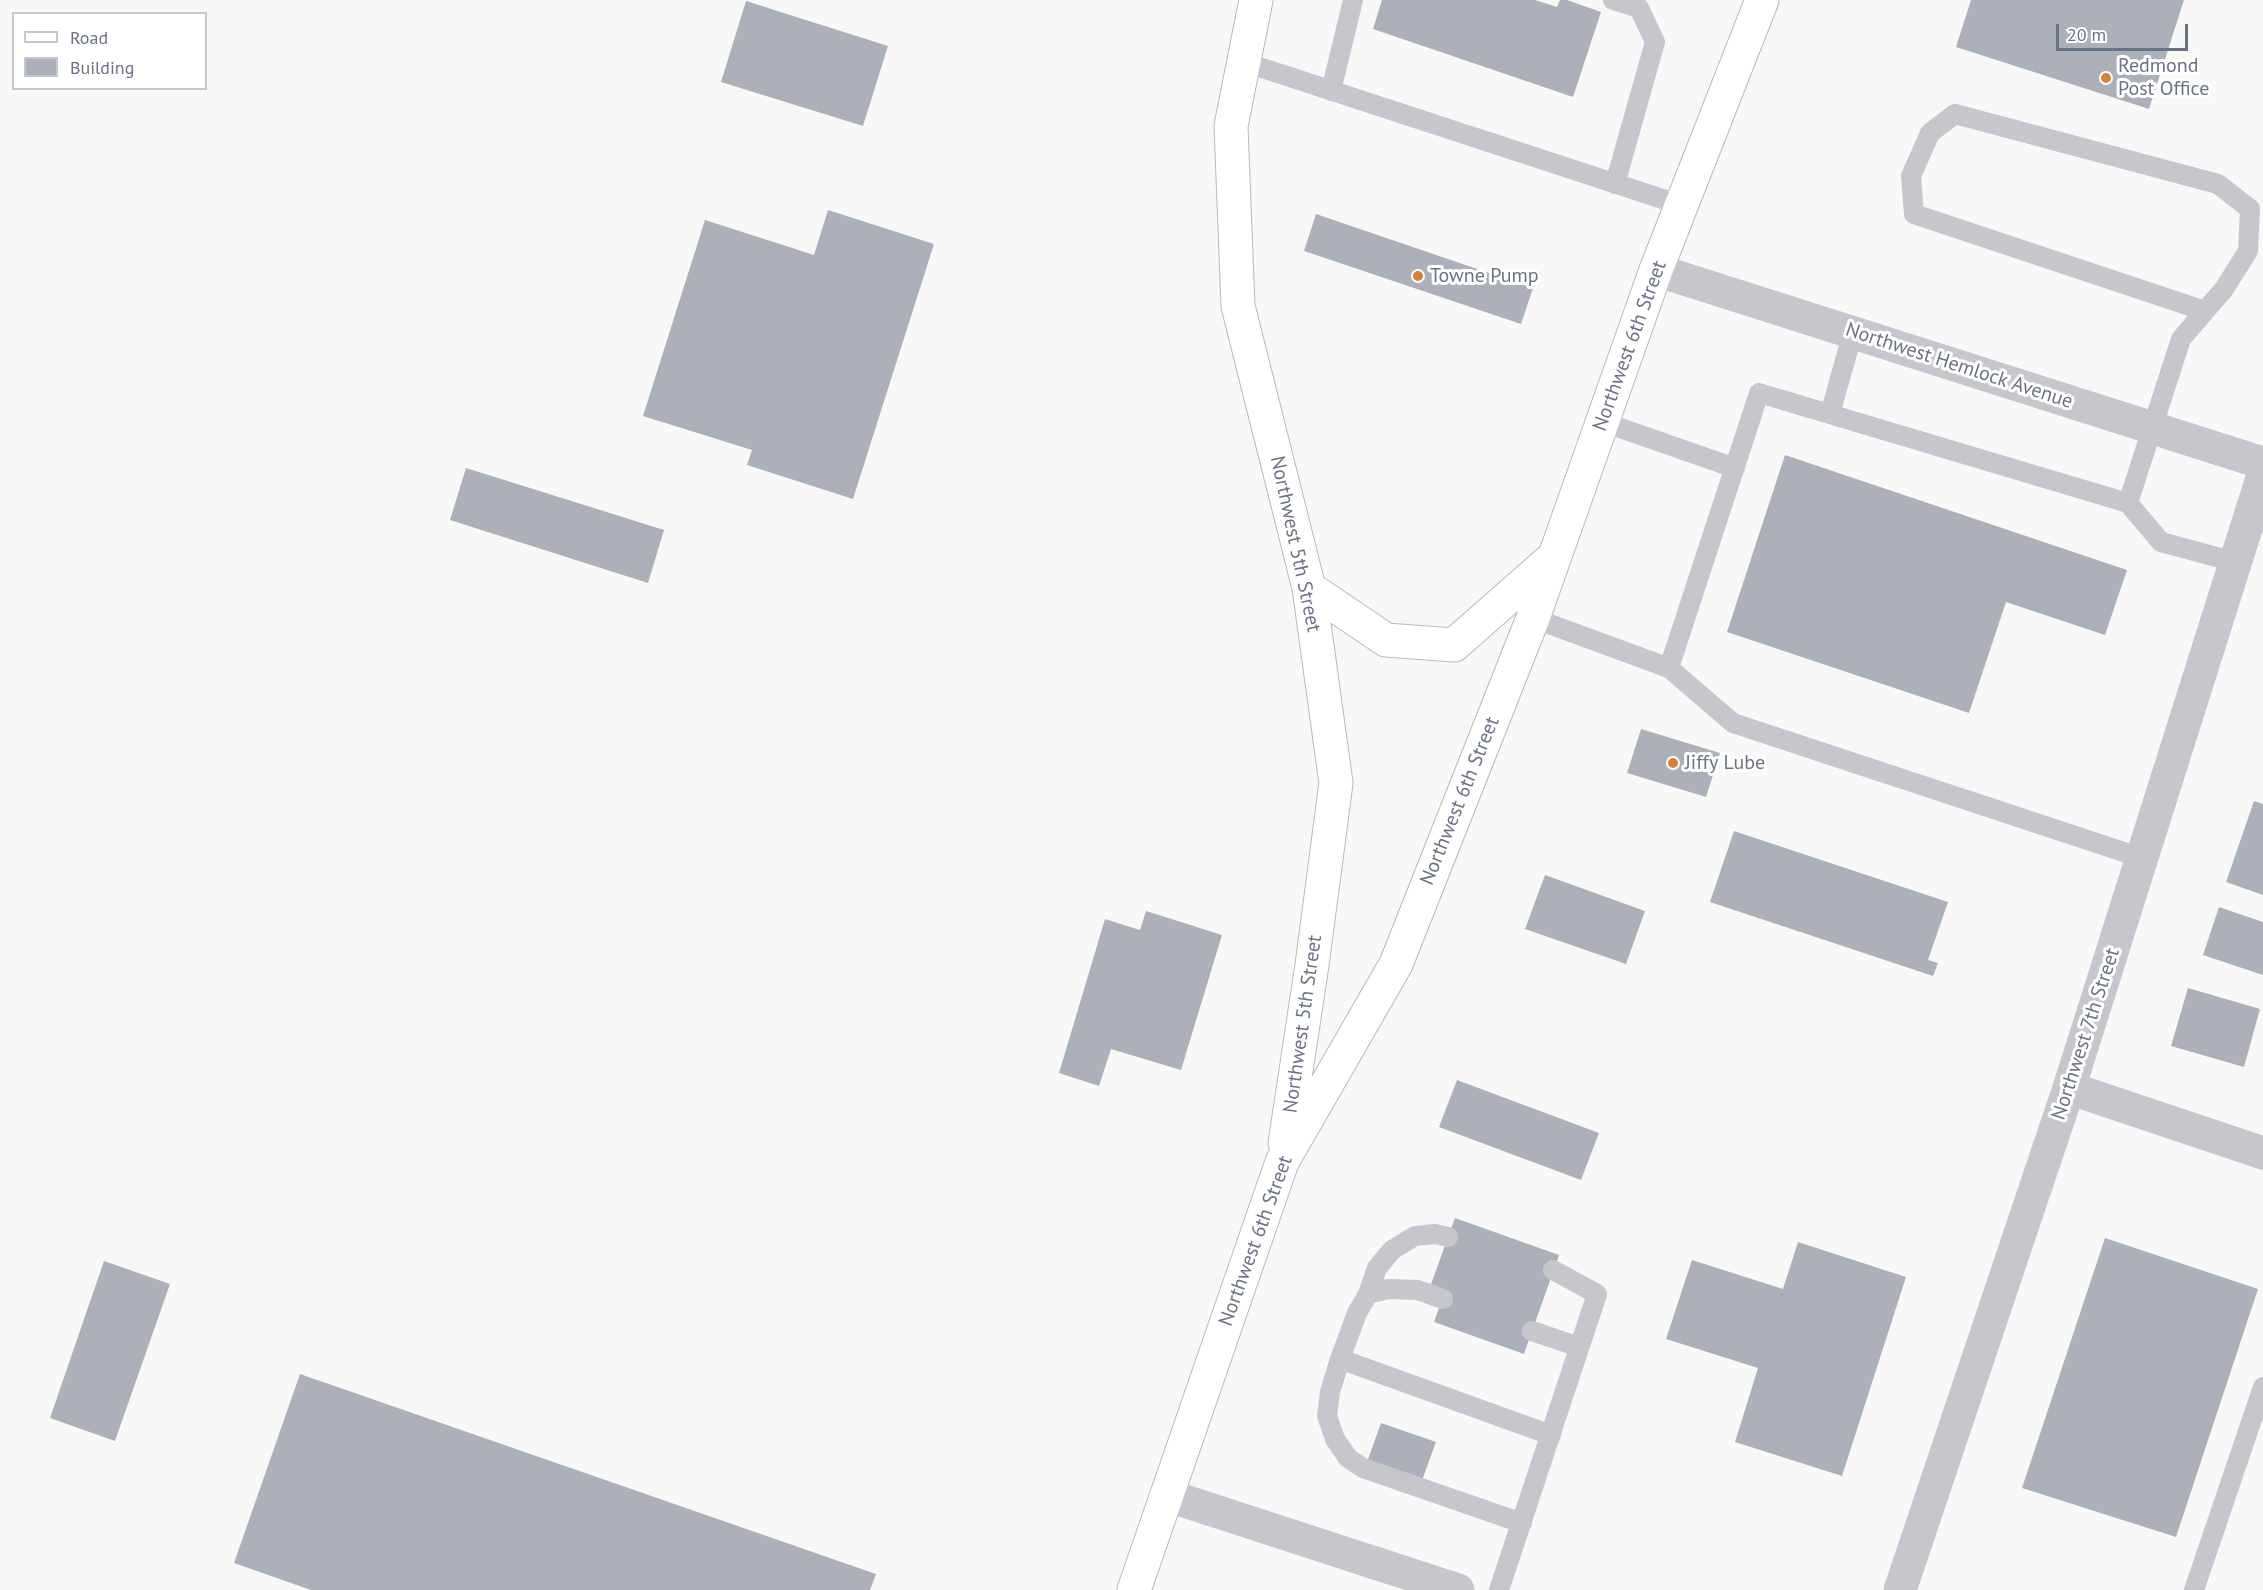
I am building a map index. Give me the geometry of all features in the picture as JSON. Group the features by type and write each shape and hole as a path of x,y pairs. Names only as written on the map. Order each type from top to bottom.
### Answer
{"main road":[{"name":"Northwest 5th Street","path":"1256,0 1231,126 1238,306 1309,588 1336,783 1312,965 1282,1162"},
{"name":"Northwest 6th Street","path":"1134,1590 1282,1162 1396,964 1533,618 1656,270 1762,0"},
{"path":"1309,588 1386,640 1454,645 1556,555"}],"street":[{"name":"Northwest Hemlock Avenue","path":"1656,270 2263,463"},
{"name":"Northwest 7th Street","path":"1900,1590 2069,1088 2263,475"},
{"path":"2069,1088 2263,1153"},
{"path":"1166,1494 1458,1590"}],"lane":[{"path":"1331,91 1353,0"},
{"path":"1613,0 1639,8 1655,42 1615,184"},
{"path":"1244,62 1681,205"},
{"path":"2128,503 2181,339 2224,289 2248,251 2250,208 2218,184 1955,114 1930,133 1911,176 1914,214 2205,311"},
{"path":"1830,414 1853,332"},
{"path":"1668,668 1759,393 2128,503 2161,542 2235,562"},
{"path":"1603,422 1735,468"},
{"path":"1533,618 1668,668 1733,723 2142,858"},
{"path":"1448,1237 1435,1234 1415,1236 1392,1250 1377,1268 1340,1359 1330,1392 1327,1416 1335,1440 1348,1458 1363,1468 1521,1523"},
{"path":"1499,1590 1597,1294 1554,1270"},
{"path":"1368,1293 1388,1289 1418,1290 1443,1299"},
{"path":"1532,1330 1579,1347"},
{"path":"1340,1359 1551,1435"},
{"path":"2194,1590 2263,1387"}],"building":[{"path":"1382,0 1535,0 1557,7 1560,0 1567,0 1601,12 1573,97 1373,29"},
{"name":"Redmond Post Office","path":"1971,0 2184,0 2149,109 1956,47"},
{"path":"746,1 888,46 863,126 721,82"},
{"path":"828,210 934,244 853,499 747,465 752,450 643,416 705,220 814,255"},
{"path":"1316,214 1533,288 1521,324 1304,251"},
{"path":"1785,455 2127,570 2105,635 2006,602 1969,713 1727,632"},
{"path":"466,468 664,530 648,583 450,520"},
{"name":"Jiffy Lube","path":"1641,729 1720,753 1706,797 1627,773"},
{"path":"2254,801 2263,804 2263,895 2226,882"},
{"path":"1734,831 1948,902 1928,960 1938,963 1933,976 1710,902"},
{"path":"1545,875 1645,911 1626,964 1525,929"},
{"path":"2219,907 2263,922 2263,975 2203,955"},
{"path":"1146,911 1222,935 1181,1070 1111,1049 1099,1086 1059,1073 1105,919 1140,930"},
{"path":"2188,988 2260,1009 2244,1067 2171,1046"},
{"path":"1457,1080 1599,1133 1581,1180 1439,1127"},
{"path":"1455,1218 1559,1255 1524,1354 1434,1322 1445,1292 1430,1287"},
{"path":"2105,1238 2258,1289 2176,1537 2022,1488"},
{"path":"1798,1242 1906,1277 1842,1476 1735,1442 1758,1368 1666,1339 1692,1260 1783,1289"},
{"path":"104,1261 170,1284 115,1441 50,1418"},
{"path":"300,1374 876,1574 870,1590 311,1590 234,1563"},
{"path":"1381,1423 1436,1442 1421,1483 1366,1465"}],"place":[{"name":"Redmond Post Office","path":"2106,78"},
{"name":"Towne Pump","path":"1418,276"},
{"name":"Jiffy Lube","path":"1673,763"}]}
